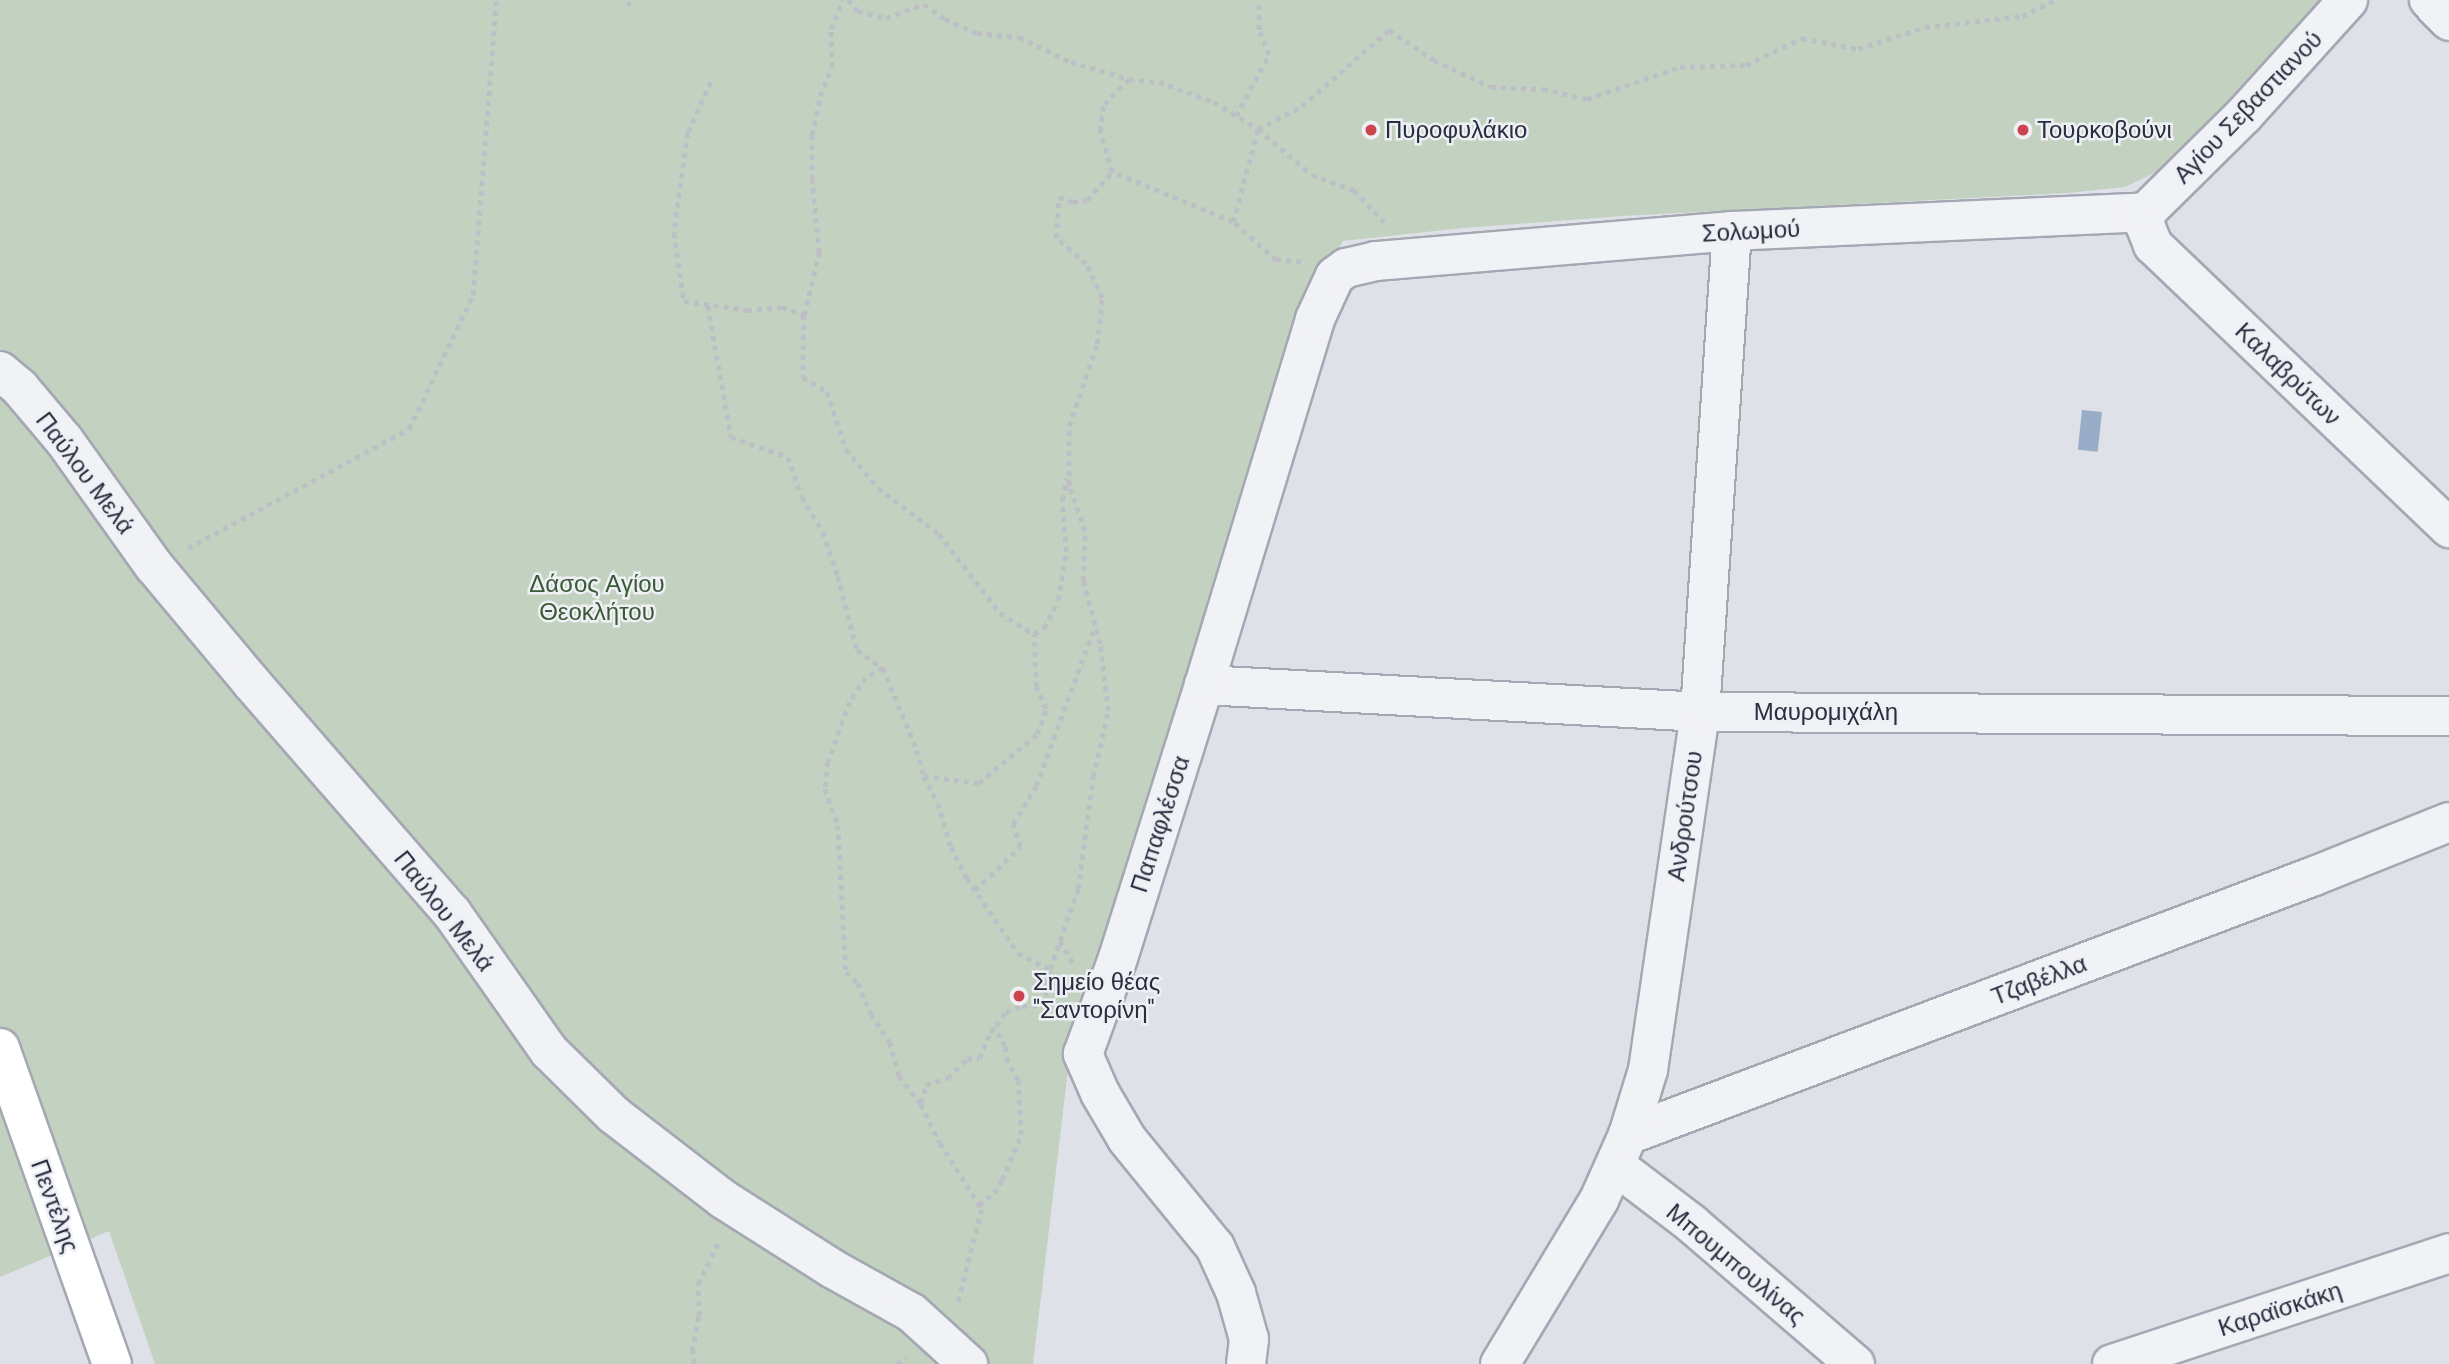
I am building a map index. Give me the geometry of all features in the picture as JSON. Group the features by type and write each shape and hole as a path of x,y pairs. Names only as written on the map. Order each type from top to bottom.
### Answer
{"main road":[{"name":"Πεντέλης","path":"0,1048 112,1364"}],"street":[{"name":"Αγίου Σεβαστιανού","path":"2146,212 2244,115 2348,0"},
{"path":"2429,0 2449,21"},
{"name":"Σολωμού","path":"1358,266 1376,261 1417,257 1732,231 2146,212"},
{"name":"Καλαβρύτων","path":"2146,212 2145,225 2152,245 2449,528"},
{"name":"Ανδρούτσου","path":"1500,1364 1582,1233 1622,1151 1648,1070 1700,712 1732,231"},
{"name":"Παπαφλέσσα","path":"1246,1364 1249,1339 1236,1293 1215,1247 1127,1139 1100,1093 1083,1054 1118,958 1315,318 1335,276 1346,268 1358,266"},
{"name":"Παύλου Μελά","path":"0,371 20,388 64,440 154,566 452,913 549,1051 614,1115 742,1210 912,1313 968,1364"},
{"name":"Μαυρομιχάλη","path":"1204,685 1700,712 2449,716"},
{"name":"Τζαβέλλα","path":"1622,1151 2449,822"},
{"name":"Μπουμπουλίνας","path":"1622,1151 1692,1224 1855,1364"},
{"name":"Καραϊσκάκη","path":"2112,1364 2449,1253"}],"path":[{"path":"154,566 409,429 473,295 496,0"},
{"path":"627,5 632,0"},
{"path":"1034,634 1000,613 939,534 878,488 846,449 827,392 803,377 804,315 819,253 812,180 812,135 820,96 832,67 831,29 845,0 858,11 886,18 925,4 945,19 977,33 1019,37 1071,62 1129,79 1159,82 1214,102 1258,129 1312,175 1354,190 1417,257"},
{"path":"1236,116 1269,55 1259,30 1259,0"},
{"path":"1233,222 1258,129 1302,106 1338,71 1389,30 1434,60 1491,87 1543,89 1587,99 1680,67 1746,65 1802,38 1858,49 1925,27 2021,16 2054,0"},
{"path":"1112,172 1100,131 1104,104 1129,79"},
{"path":"712,82 688,133 674,233 684,301 747,310 782,307 804,315"},
{"path":"921,1104 926,1085 948,1078 967,1059 979,1058 994,1027 1006,1012 1022,1006 1044,1005 1050,970 1078,889 1093,777 1108,711 1095,625 1083,581 1086,531 1069,486 1069,426 1097,344 1102,298 1086,264 1056,238 1059,197 1073,202 1087,200 1112,172"},
{"path":"1112,172 1233,222 1276,260 1358,266"},
{"path":"708,306 731,437 788,457 802,497 823,532 838,576 857,650 883,667 917,750 924,776 938,803 951,847 975,890 1018,953 1050,970"},
{"path":"1034,634 1044,628 1058,600 1066,552 1062,500 1069,471"},
{"path":"975,890 1020,847 1013,824 1035,786 1095,625"},
{"path":"924,776 979,783 1037,734 1046,709 1036,687 1034,634"},
{"path":"883,667 866,678 850,702 828,762 825,789 838,825 846,972 858,983 871,1014 890,1042 899,1076 921,1104 940,1143 982,1209 961,1298 934,1332"},
{"path":"979,1205 994,1193 1003,1180 1021,1135 1018,1080 1007,1062 1005,1046 994,1027"},
{"path":"694,1364 692,1352 699,1316 698,1284 720,1240 742,1210"}],"green space":[{"name":"Δάσος Αγίου Θεοκλήτου","path":"0,0 2324,0 2192,146 2165,168 2125,187 2067,193 1623,216 1463,228 1343,241 1326,271 1071,1045 1033,1364 155,1364 109,1231 0,1277"}],"water":[{"path":"2082,410 2102,412 2098,452 2078,450"}],"place":[{"name":"Πυροφυλάκιο","path":"1371,130"},
{"name":"Τουρκοβούνι","path":"2023,130"},
{"name":"Σημείο θέας \"Σαντορίνη\"","path":"1019,996"}]}
